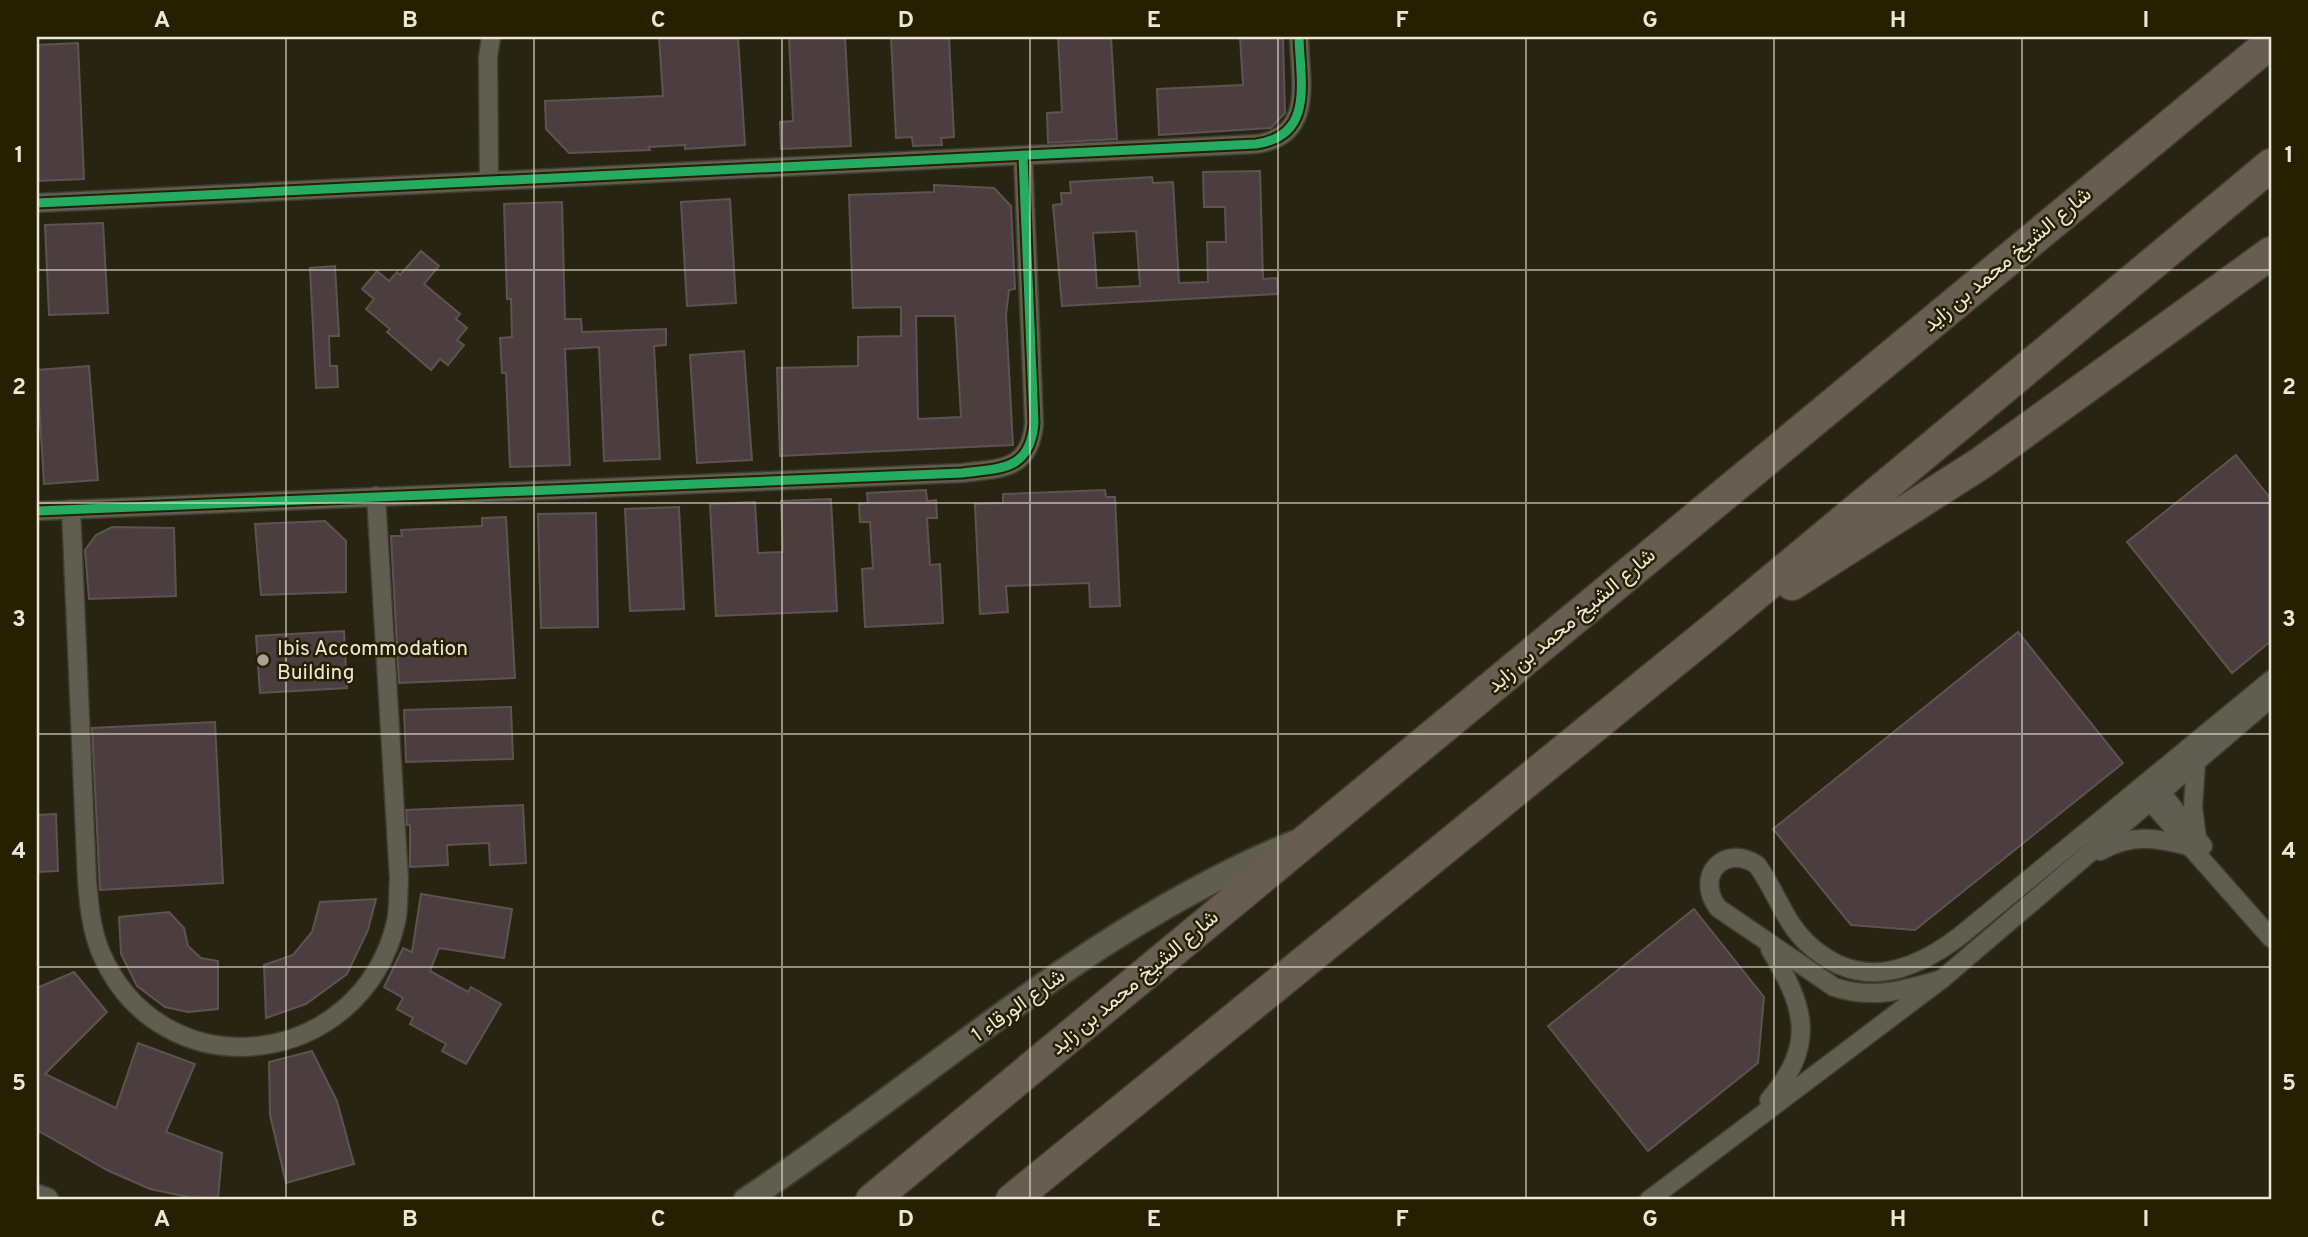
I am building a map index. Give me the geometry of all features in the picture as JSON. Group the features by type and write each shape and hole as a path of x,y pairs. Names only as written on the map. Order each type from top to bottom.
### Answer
{"highway":[{"path":"2214,88 2246,37"},
{"name":"شارع الشيخ محمد بن زايد","path":"872,1200 2271,42"},
{"path":"1012,1200 1715,628 2271,165"},
{"path":"1715,628 1916,508 2271,253"}],"street":[{"path":"483,37 488,57"},
{"path":"489,181 488,57 491,37"},
{"path":"37,204 1274,142 1289,132 1299,117 1299,37"},
{"path":"37,511 962,473 1006,468 1023,458 1032,442 1034,423 1023,156"},
{"path":"71,509 87,880 90,917 101,953 129,995 147,1013 179,1033 215,1045 255,1048 292,1041 330,1022 360,994 383,960 397,920 399,879 376,496"},
{"path":"1649,1200 1942,979 2064,874 2150,789 2271,681"},
{"path":"1942,979 1878,995 1855,994 1834,987 1718,908 1710,897 1708,884 1712,871 1721,862 1733,857 1746,858 1757,865 1805,941 1828,959 1855,969 1884,972 1903,969 1937,953 2150,789 2196,762 2271,698"},
{"path":"2192,842 2196,762"},
{"path":"2150,789 2192,842 2232,885 2236,895 2271,938"},
{"name":"شارع الورقاء 1","path":"746,1200 1122,932 1217,877 1307,838"},
{"path":"2064,874 2101,850 2132,838 2192,842"},
{"path":"1751,1121 1790,1073 1800,1050 1802,1025 1798,1000 1766,942"},
{"path":"37,1197 46,1200"}],"building":[{"path":"659,37 738,37 745,145 685,149 685,145 649,147 650,150 569,153 546,129 545,101 663,96"},
{"path":"789,37 845,37 851,146 781,149 780,122 793,121"},
{"path":"891,37 949,37 954,137 941,138 942,145 913,146 912,137 896,138"},
{"path":"1058,37 1111,37 1117,139 1048,143 1047,113 1062,112"},
{"path":"1240,37 1283,37 1285,113 1271,128 1159,135 1157,89 1243,85"},
{"path":"78,43 84,179 37,181 37,45"},
{"path":"1260,171 1263,279 1277,278 1278,294 1062,306 1053,205 1062,204 1061,193 1071,193 1070,182 1152,177 1153,183 1173,182 1179,283 1208,282 1207,242 1226,242 1225,207 1204,207 1203,172","holes":["1136,231 1140,286 1097,288 1093,233"]},
{"path":"934,185 994,188 1011,206 1015,289 1009,290 1006,315 1013,445 780,456 777,368 858,366 858,337 901,336 901,307 853,308 849,195 934,192","holes":["916,316 955,316 961,417 918,419"]},
{"path":"730,199 736,303 687,306 681,202"},
{"path":"562,202 565,319 581,319 582,332 666,329 666,345 654,346 660,459 604,461 599,347 565,349 570,465 510,467 506,373 502,373 500,338 512,337 511,299 507,299 504,204"},
{"path":"103,223 108,313 49,315 45,225"},
{"path":"421,251 439,266 424,284 460,314 456,319 467,328 457,340 464,345 448,365 440,359 431,370 387,332 390,329 366,309 374,299 362,289 377,271 389,281 397,272 400,275"},
{"path":"335,266 339,336 329,336 330,366 337,366 338,387 316,388 310,268"},
{"path":"744,351 752,460 697,463 690,355"},
{"path":"89,366 98,480 44,484 37,370"},
{"path":"2236,455 2271,499 2271,641 2232,673 2127,542"},
{"path":"926,490 927,501 936,500 937,518 927,518 930,565 940,564 943,623 865,627 862,569 873,568 870,522 860,522 859,504 868,503 867,493"},
{"path":"1105,490 1106,497 1115,497 1120,606 1090,607 1089,583 1006,586 1008,612 980,614 975,504 1003,503 1003,494"},
{"path":"831,499 837,611 716,616 710,504 755,502 758,553 783,552 781,501"},
{"path":"679,507 684,609 630,611 625,509"},
{"path":"596,513 598,627 541,628 538,514"},
{"path":"506,517 515,678 399,683 391,536 402,536 401,530 482,526 482,518"},
{"path":"325,521 346,541 346,592 261,595 255,524"},
{"path":"112,527 174,528 176,596 89,599 85,550 96,535"},
{"path":"344,631 347,688 260,693 256,636"},
{"path":"2018,632 2123,763 1915,930 1851,925 1773,829"},
{"path":"511,707 513,759 406,762 404,710"},
{"path":"215,722 223,883 100,890 92,728"},
{"path":"523,805 526,863 490,865 489,843 447,845 448,865 410,867 410,825 407,825 406,810"},
{"path":"56,814 58,871 37,872 37,815"},
{"path":"421,894 512,909 504,958 439,948 430,971 468,992 471,987 501,1004 466,1064 442,1051 446,1044 410,1024 413,1018 397,1009 403,998 384,987 403,948 412,952"},
{"path":"376,899 368,930 347,974 306,1004 266,1018 264,965 293,955 312,932 320,902"},
{"path":"1694,909 1764,997 1758,1063 1648,1151 1548,1026"},
{"path":"169,912 184,928 188,946 201,958 218,961 218,1009 188,1012 165,1007 137,986 121,954 119,917"},
{"path":"74,972 107,1012 45,1074 116,1108 138,1043 195,1064 166,1132 222,1153 218,1198 188,1197 150,1189 107,1170 37,1130 37,988"},
{"path":"312,1051 337,1101 354,1164 286,1183 270,1115 269,1062"}],"cycle path":[{"path":"37,203 1256,144 1275,139 1288,130 1296,118 1301,88 1299,37"},
{"path":"37,511 962,473 1001,468 1020,459 1027,450 1034,423 1023,156"}],"place":[{"name":"Ibis Accommodation Building","path":"263,660"}]}
